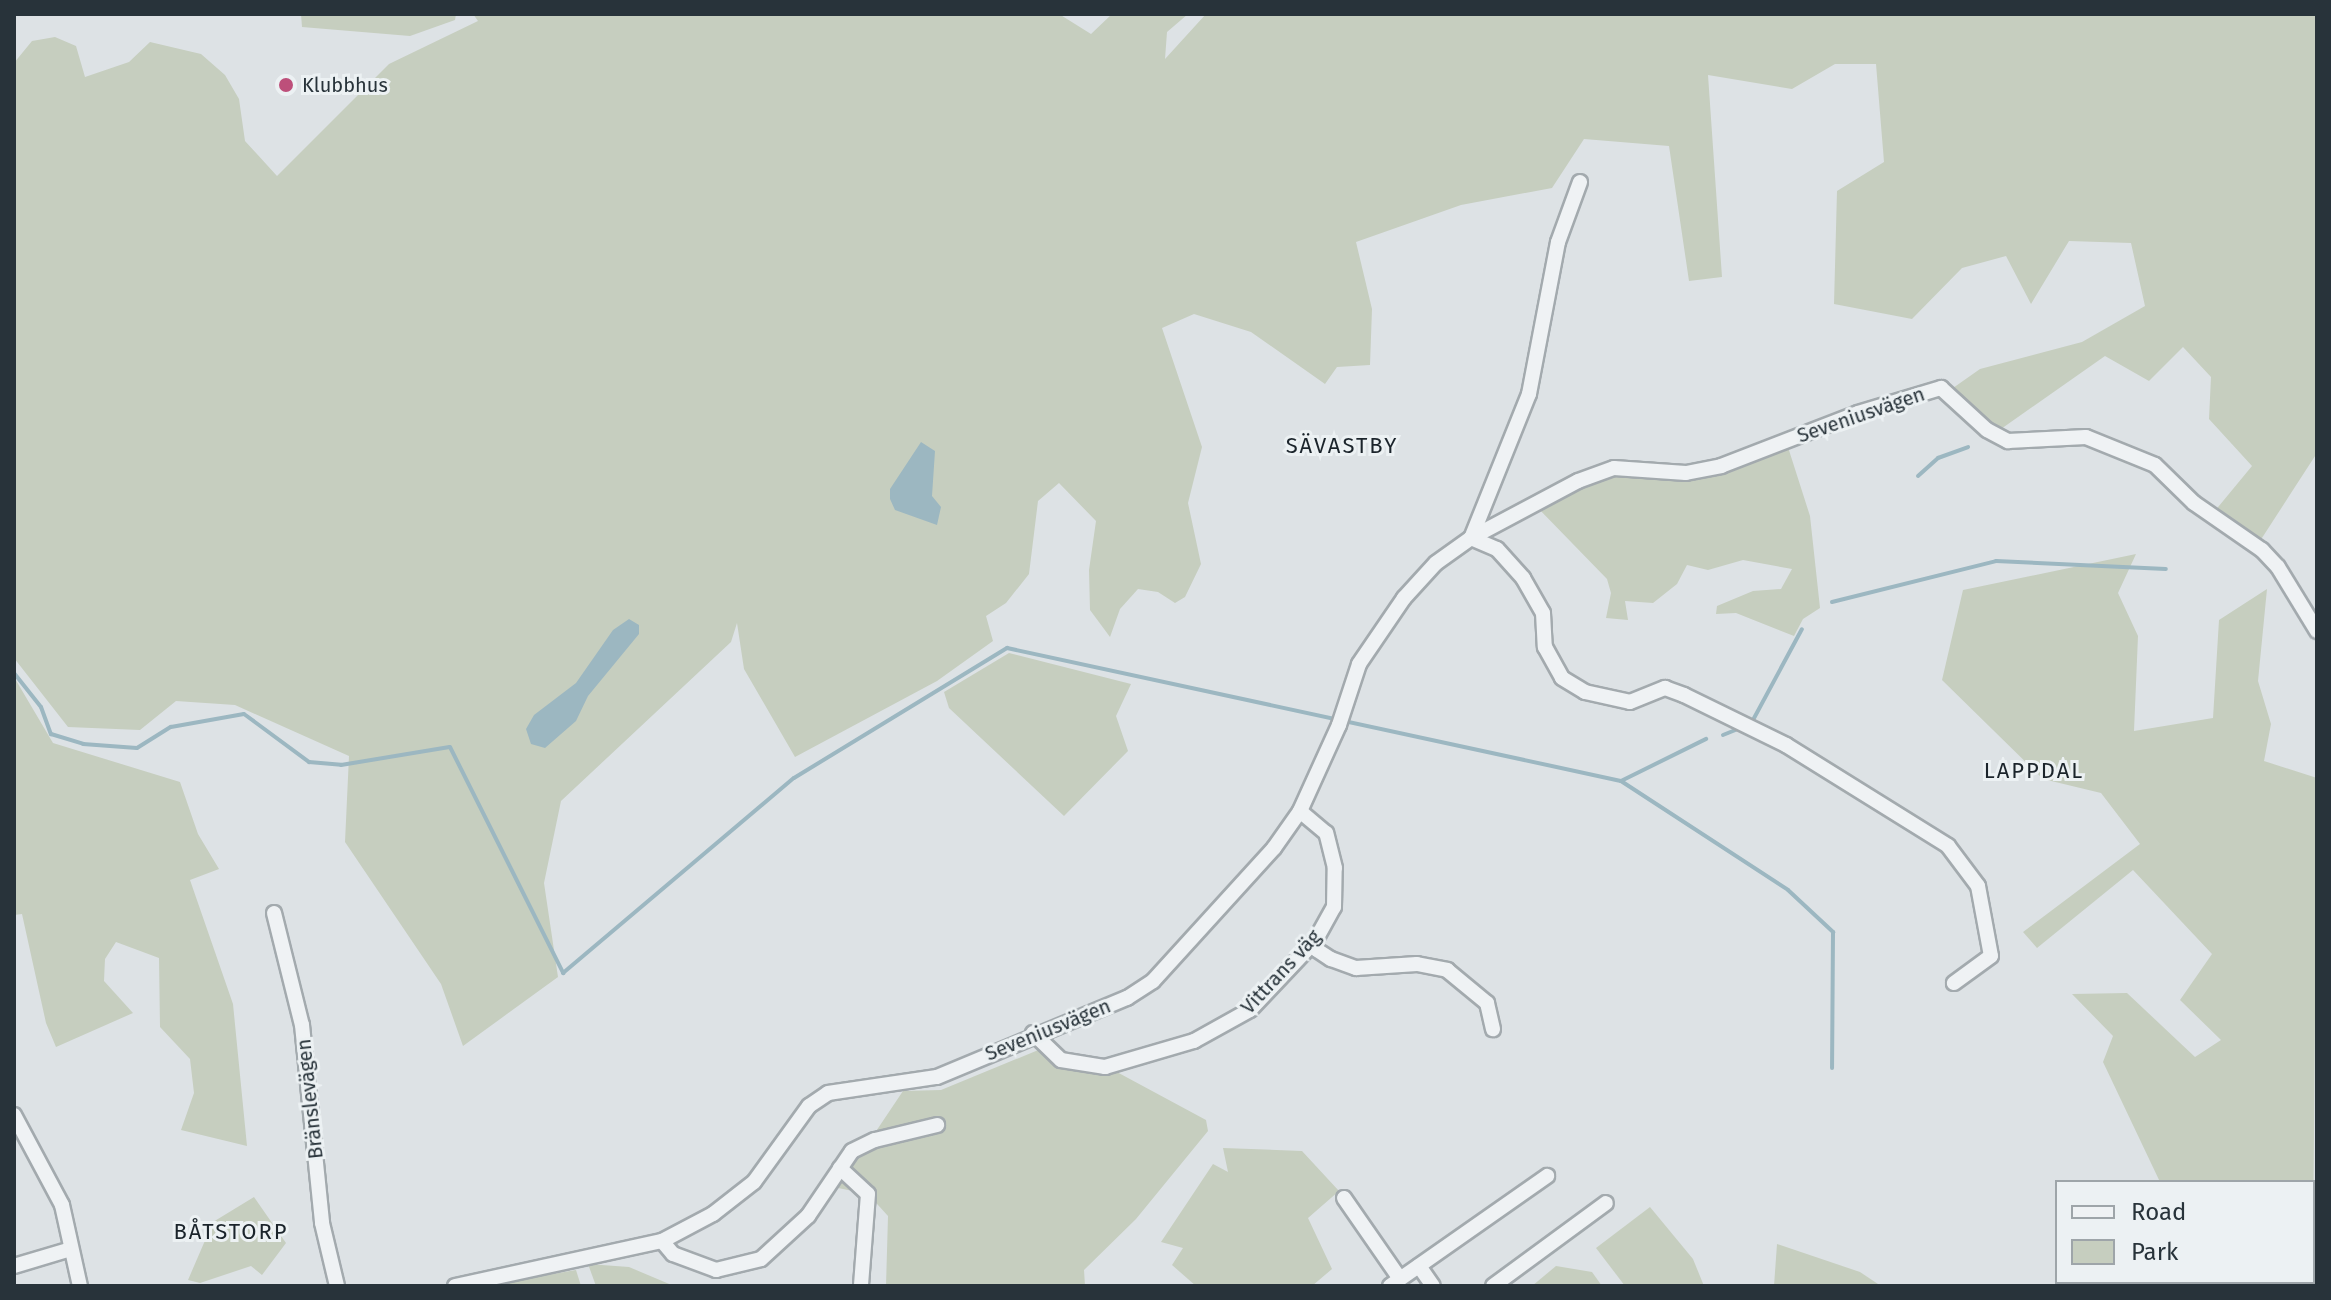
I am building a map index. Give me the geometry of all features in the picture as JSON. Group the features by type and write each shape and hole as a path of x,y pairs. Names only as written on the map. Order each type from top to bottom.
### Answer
{"street":[{"path":"1580,182 1558,242 1529,394 1471,538 1497,549 1523,578 1543,613 1545,647 1562,678 1585,692 1630,702 1665,688 1684,695 1786,745 1948,846 1978,886 1991,956 1954,983"},
{"name":"Seveniusvägen","path":"455,1286 662,1241 733,1201 754,1182 809,1106 828,1093 937,1077 1033,1033 1127,998 1153,981 1274,848 1300,811 1339,725 1359,664 1399,604 1436,563 1471,538 1578,481 1614,468 1686,473 1721,466 1941,388 1987,430 2008,441 2086,437 2155,465 2194,503 2270,558 2317,631"},
{"name":"Vittrans väg","path":"1033,1033 1075,1066 1105,1067 1153,1056 1219,1031 1250,1010 1315,941 1334,907 1335,868 1326,833 1300,811"},
{"name":"Bränslevägen","path":"274,913 302,1025 322,1223 337,1286"},
{"path":"1315,941 1317,950 1356,968 1417,964 1447,970 1487,1003 1493,1029"},
{"path":"14,1116 51,1180 80,1286"},
{"path":"662,1241 673,1254 716,1270 761,1259 808,1216 852,1151 875,1140 937,1125"},
{"path":"840,1168 868,1194 861,1286"},
{"path":"1344,1198 1395,1282 1547,1176"},
{"path":"1493,1286 1606,1203"},
{"path":"14,1266 71,1249"},
{"path":"1419,1266 1433,1286"}],"green space":[{"path":"301,14 456,14 455,20 410,36 302,27"},
{"path":"473,14 1059,14 1091,34 1112,14 1188,14 1167,32 1165,59 1206,14 2317,14 2317,453 2260,541 2214,512 2252,466 2209,419 2211,377 2183,347 2149,381 2105,356 2001,429 1978,415 1953,388 1980,369 2082,342 2145,306 2131,243 2069,241 2031,304 2006,256 1962,268 1912,319 1834,304 1837,191 1884,162 1876,64 1835,64 1792,89 1708,75 1722,277 1689,281 1669,146 1584,139 1552,188 1461,205 1356,242 1372,309 1370,365 1337,367 1325,384 1251,332 1194,314 1162,328 1202,447 1188,503 1201,564 1185,597 1175,603 1158,592 1138,589 1120,609 1110,637 1090,610 1089,570 1096,521 1059,483 1038,501 1029,574 1006,603 986,616 993,641 937,681 795,757 744,669 737,623 731,642 561,801 544,883 558,977 463,1046 441,984 345,842 349,756 235,705 176,701 140,730 68,727 14,658 14,63 32,41 55,37 76,46 85,77 129,62 150,42 201,54 225,75 239,99 245,141 277,176 389,64 478,21"},
{"path":"1787,444 1810,516 1820,608 1803,619 1794,636 1736,613 1716,614 1717,606 1753,591 1781,589 1792,569 1743,560 1708,570 1687,565 1677,584 1653,603 1625,601 1628,620 1606,618 1611,593 1607,579 1536,506 1598,476 1638,471 1702,479"},
{"path":"2136,554 2118,593 2138,636 2134,731 2213,718 2219,620 2267,589 2258,681 2271,724 2264,761 2317,778 2314,1180 2159,1180 2103,1062 2113,1036 2072,994 2127,993 2195,1057 2221,1040 2180,1000 2212,954 2133,870 2037,948 2023,932 2140,844 2101,793 2043,779 1942,680 1963,590"},
{"path":"1009,653 1131,684 1116,716 1128,751 1064,816 949,708 944,692"},
{"path":"14,677 53,743 180,782 198,834 219,869 190,880 233,1004 247,1146 181,1130 194,1093 190,1059 160,1027 159,958 116,942 105,959 104,981 133,1013 56,1047 46,1023 22,914 14,915"},
{"path":"1048,1046 1071,1059 1115,1071 1206,1120 1208,1131 1136,1219 1084,1270 1085,1286 886,1286 888,1216 868,1194 838,1188 903,1091 941,1090"},
{"path":"1223,1148 1302,1151 1339,1191 1308,1218 1332,1269 1312,1286 1196,1286 1172,1265 1183,1248 1161,1242 1213,1164 1228,1172"},
{"path":"254,1197 286,1243 262,1275 251,1266 200,1283 188,1280 213,1222"},
{"path":"1650,1207 1693,1259 1704,1286 1625,1286 1596,1248"},
{"path":"1777,1244 1860,1272 1881,1286 1774,1286"},
{"path":"588,1264 629,1267 674,1286 596,1286"},
{"path":"1556,1266 1592,1272 1602,1286 1532,1286"},
{"path":"576,1270 581,1286 484,1286"}],"water":[{"path":"921,442 935,451 932,496 941,507 937,525 895,510 890,499 890,489"},
{"path":"629,619 639,625 639,634 588,696 576,721 545,748 531,744 526,729 534,715 576,683 613,630"}],"waterway":[{"path":"1918,476 1938,458 1968,447"},
{"path":"1832,602 1996,561 2166,569"},
{"path":"1753,720 1802,629"},
{"path":"14,673 41,707 51,734 83,744 137,748 171,727 244,714 309,762 341,765 450,747 563,973 794,778 1007,648 1621,781 1788,890 1833,932 1832,1068"},
{"path":"1723,735 1740,728"},
{"path":"1621,781 1706,739"}],"place":[{"name":"Klubbhus","path":"286,85"}],"district":[{"name":"SÄVASTBY","path":"1342,446"},
{"name":"LAPPDAL","path":"2034,771"},
{"name":"BÅTSTORP","path":"231,1232"}]}
